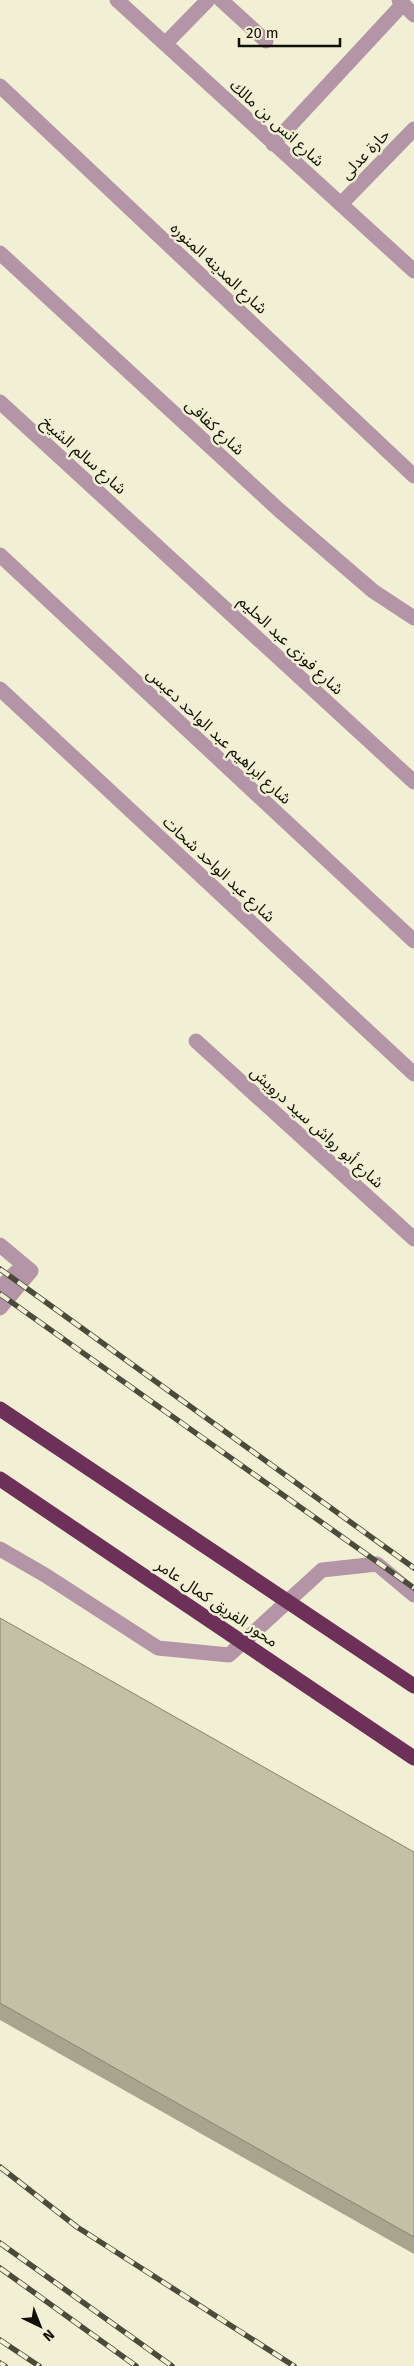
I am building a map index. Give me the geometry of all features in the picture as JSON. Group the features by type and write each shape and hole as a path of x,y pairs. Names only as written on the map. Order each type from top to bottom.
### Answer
{"highway":[{"path":"0,1409 414,1686"},
{"name":"محور الفريق كمال عامر","path":"0,1479 414,1758"}],"street":[{"name":"شارع انس بن مالك","path":"117,0 273,144 411,264"},
{"path":"165,44 208,0"},
{"path":"221,0 266,41"},
{"path":"273,144 401,2 414,15"},
{"name":"شارع المدينه المنوره","path":"0,86 414,476"},
{"name":"حارة عدلى","path":"341,204 414,130"},
{"name":"شارع كفافى","path":"0,252 279,510 373,591 414,618"},
{"name":"شارع سالم الشيخ","path":"0,402 145,533"},
{"name":"شارع فوزى عبد الحليم","path":"145,533 414,782"},
{"name":"شارع ابراهيم عبد الواحد دعبس","path":"0,555 414,942"},
{"name":"شارع عبد الواحد شحات","path":"0,689 414,1074"},
{"name":"شارع أبو رواش سيد درويش","path":"196,1041 414,1240"},
{"path":"0,1245 31,1271"},
{"path":"0,1288 16,1272 31,1271"},
{"path":"0,1308 31,1271"},
{"path":"0,1549 45,1575 158,1648 229,1655 322,1570 377,1564 414,1595"}],"building":[{"path":"0,1618 414,1852 414,2237 0,2003"}],"railway":[{"path":"0,1269 414,1568"},
{"path":"0,1294 414,1588"},
{"path":"0,2167 77,2227 294,2366"},
{"path":"0,2243 172,2366"},
{"path":"0,2268 136,2366"},
{"path":"0,2340 39,2366"},
{"path":"0,2363 5,2366"}]}
